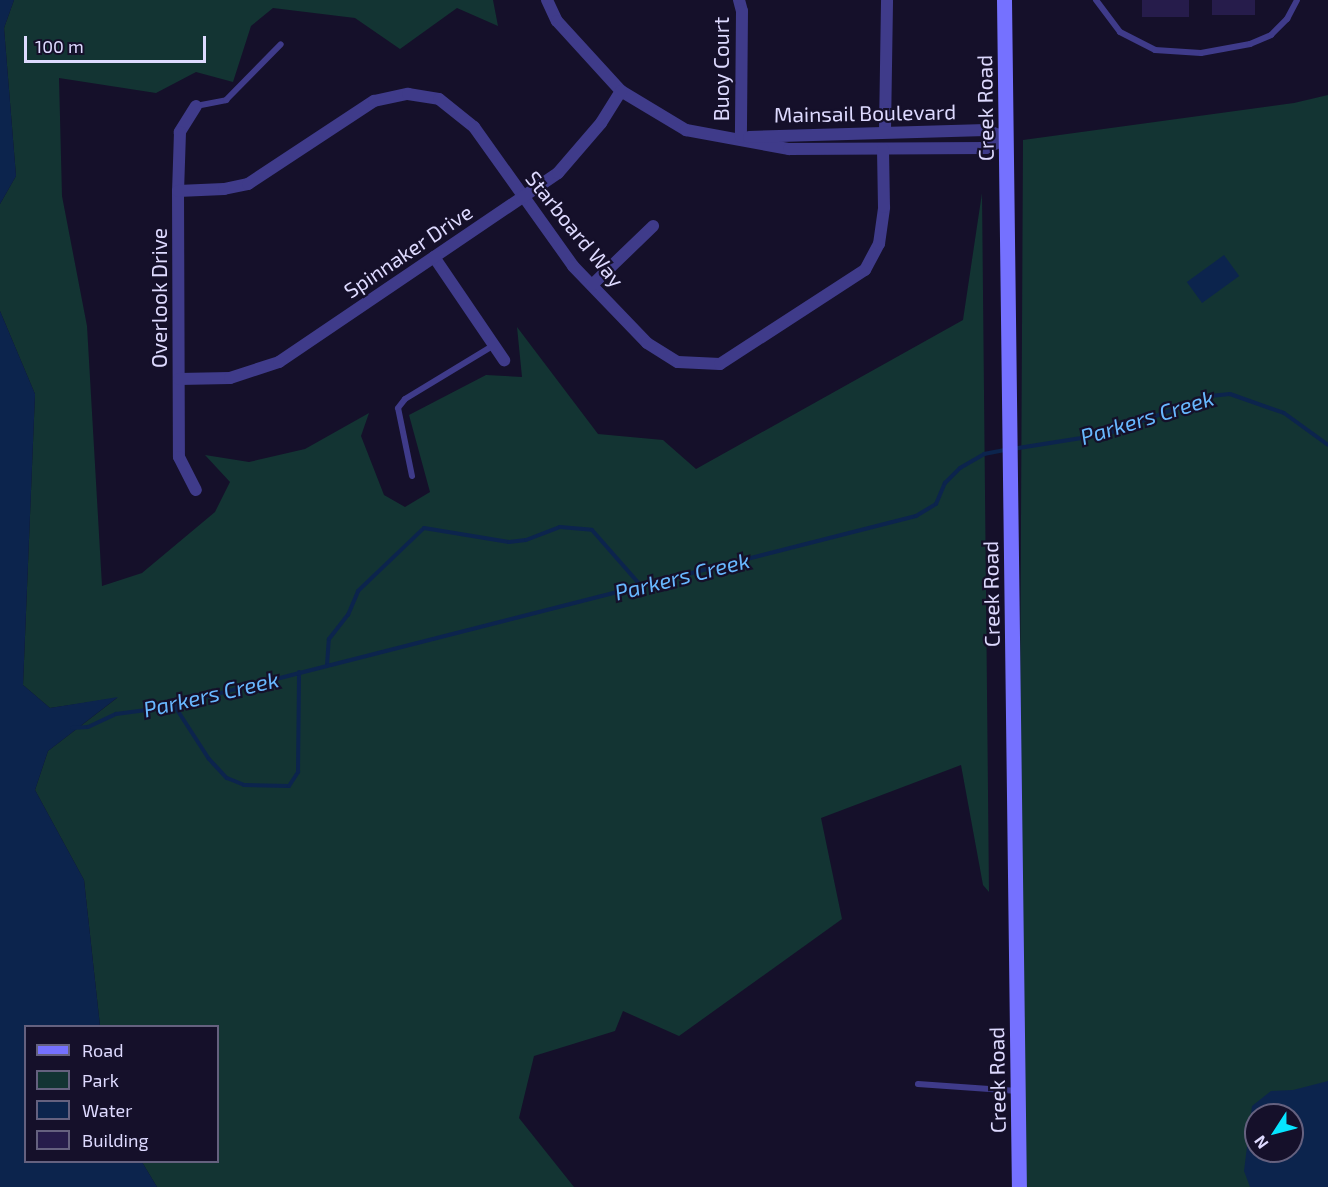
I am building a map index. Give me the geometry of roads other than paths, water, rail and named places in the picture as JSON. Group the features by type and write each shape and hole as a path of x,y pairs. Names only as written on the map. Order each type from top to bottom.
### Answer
{"main road":[{"name":"Creek Road","path":"1004,0 1020,1187"}],"street":[{"name":"Mainsail Boulevard","path":"547,0 556,21 621,91 686,130 741,138 789,149 986,148 1007,138"},
{"name":"Buoy Court","path":"739,0 742,11 741,138"},
{"path":"885,130 887,0"},
{"name":"Spinnaker Drive","path":"179,379 230,378 261,371 434,257 570,162 621,91"},
{"name":"Starboard Way","path":"178,191 224,189 248,183 359,108 388,97 408,94 440,99 456,109 474,127 522,197 592,285 647,343 678,362 720,364 865,270 879,244 884,207 884,149"},
{"name":"Overlook Drive","path":"196,106 180,132 178,191 179,457 196,489"},
{"name":"Mainsail Boulevard","path":"741,138 885,130 986,130 1007,138"},
{"path":"592,285 653,226"},
{"path":"434,257 504,360"}],"lane":[{"path":"1096,0 1120,32 1155,50 1201,53 1250,44 1271,35 1287,20 1297,0"},
{"path":"196,106 225,100 281,44"},
{"path":"412,476 398,408 405,399 494,345"},
{"path":"918,1084 1018,1091"}],"water":[{"path":"0,0 14,0 4,28 16,176 0,204"},
{"path":"1224,255 1239,276 1202,303 1187,282"},
{"path":"0,311 35,394 23,685 50,708 118,697 48,751 35,790 84,880 100,1025 24,1025 24,1163 143,1163 157,1187 0,1187"},
{"path":"1328,1081 1328,1187 1250,1187 1244,1171 1245,1163 1304,1163 1304,1103 1256,1103 1271,1091 1293,1090"}],"waterway":[{"name":"Parkers Creek","path":"1012,449 1107,434 1210,396 1230,394 1284,413 1328,445"},
{"name":"Parkers Creek","path":"72,728 88,727 116,714 162,708 916,516 936,504 945,483 960,468 984,454 1005,450"},
{"path":"327,665 329,639 348,615 358,591 424,528 509,542 526,540 560,527 592,530 642,587"},
{"path":"174,705 209,759 227,778 244,785 289,786 298,772 299,672"}]}
